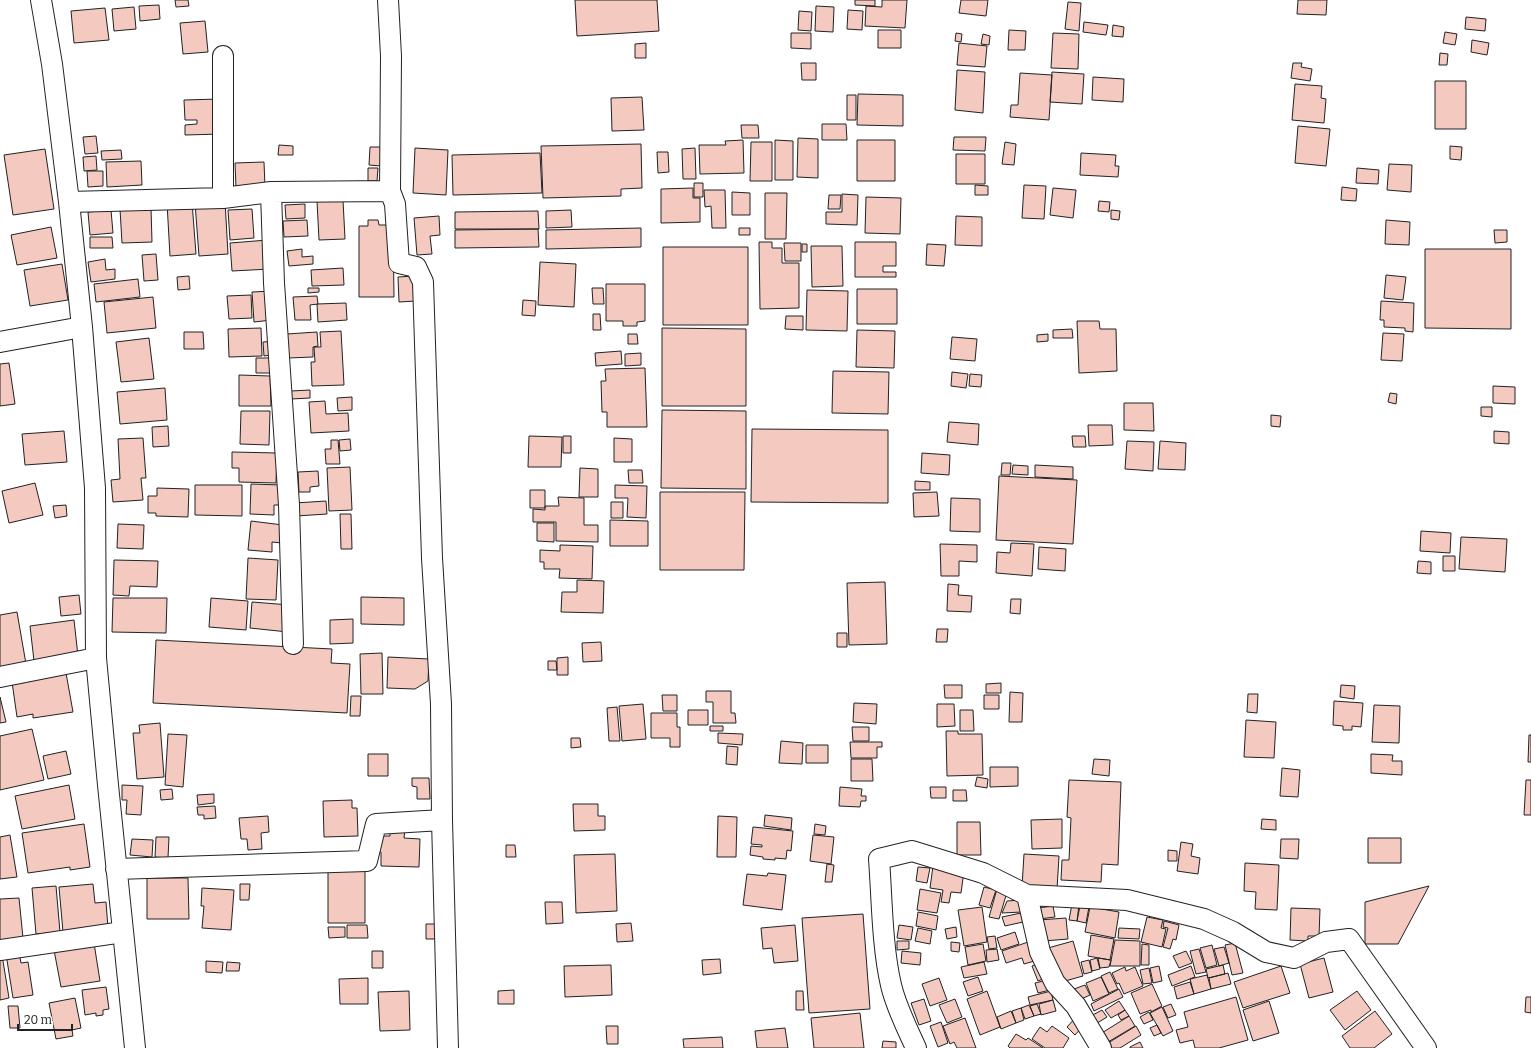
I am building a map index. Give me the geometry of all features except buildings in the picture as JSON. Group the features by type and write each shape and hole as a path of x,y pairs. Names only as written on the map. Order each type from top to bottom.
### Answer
{"street":[{"path":"41,0 52,64 69,202 82,327 95,488 96,658 135,1048"},
{"path":"388,0 391,56 390,191 395,204 398,263 416,267 423,282 432,558 441,704 442,820 448,1048"},
{"path":"223,56 223,198"},
{"path":"69,202 223,198 270,192 390,191"},
{"path":"270,192 274,283 288,506 293,644"},
{"path":"0,342 82,327"},
{"path":"0,677 96,658"},
{"path":"116,869 367,861 376,824 442,820"},
{"path":"916,1048 891,986 884,930 879,859 912,851 983,873 1027,895 1127,900 1204,919 1233,932 1266,952 1294,958 1326,942 1349,939 1426,1048"},
{"path":"1027,895 1040,952 1049,971 1055,983 1076,1006 1101,1048"},
{"path":"0,950 123,932"}]}
